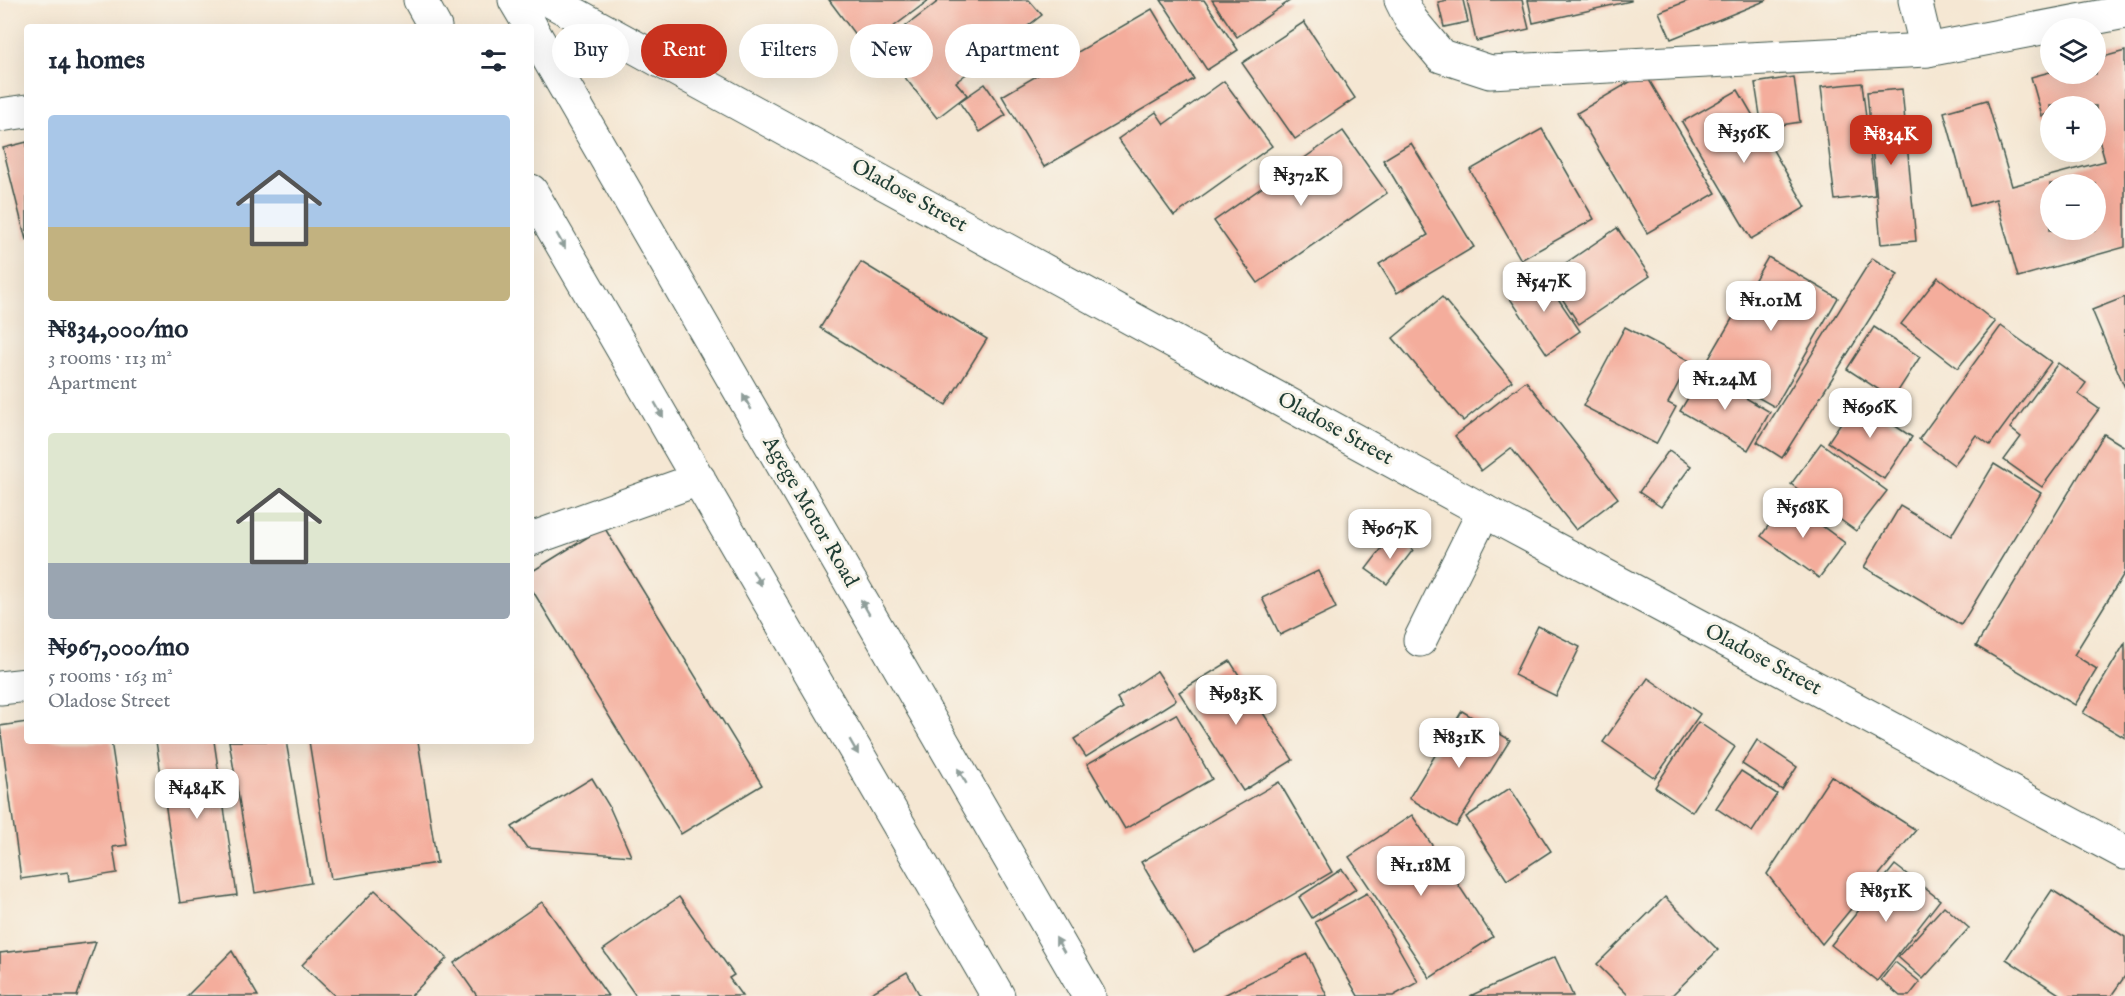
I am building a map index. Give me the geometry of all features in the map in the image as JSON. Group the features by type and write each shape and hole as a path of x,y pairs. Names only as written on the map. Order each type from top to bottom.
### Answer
{"street":[{"path":"420,0 433,24"},
{"name":"Agege Motor Road","path":"515,0 529,24"},
{"name":"Oladose Street","path":"549,0 1484,510 2125,853"},
{"path":"1401,0 1411,20 1442,56 1490,72 1927,50 2125,12"},
{"path":"1915,0 1927,50"},
{"name":"Agege Motor Road","path":"534,32 1089,996"},
{"path":"0,115 24,111"},
{"path":"534,196 998,996"},
{"path":"534,539 699,479"},
{"path":"1420,640 1484,510"},
{"path":"0,688 24,685"}],"building":[{"path":"829,0 929,0 897,24 850,24 850,28"},
{"path":"940,0 1029,0 1042,15 1030,24 945,24 945,78 961,78 956,82 967,95 937,118 905,78 933,78 933,24 909,24"},
{"path":"1161,0 1204,0 1238,50 1207,70"},
{"path":"1212,0 1291,0 1237,37"},
{"path":"1463,0 1468,22 1444,27 1438,2"},
{"path":"1467,0 1522,0 1529,29 1476,41"},
{"path":"1528,0 1631,0 1631,1 1533,23"},
{"path":"1690,0 1767,0 1671,39 1659,12"},
{"path":"1152,9 1194,79 1044,167 1002,96 1033,78 1080,78 1080,51"},
{"path":"1304,22 1355,98 1295,139 1242,63"},
{"path":"2125,51 2125,247 2018,277 1996,199 1970,206 1944,112 1987,100 2012,186 2040,178 2040,240 2106,240 2106,174 2057,174 2106,162 2106,96 2040,96 2040,109 2031,77 2040,75 2040,84 2106,84 2106,56"},
{"path":"1645,73 1716,193 1647,233 1577,113"},
{"path":"1794,77 1800,122 1762,128 1755,83"},
{"path":"1224,81 1272,146 1174,216 1118,139 1156,112 1164,124"},
{"path":"1862,83 1875,195 1835,200 1821,87"},
{"path":"985,84 1006,115 980,132 959,102"},
{"path":"1902,89 1916,241 1881,244 1867,92"},
{"path":"1738,90 1806,207 1751,239 1682,122"},
{"path":"1542,129 1594,219 1521,260 1470,170"},
{"path":"1343,131 1387,193 1258,283 1214,221"},
{"path":"24,143 24,232 3,148"},
{"path":"1411,143 1474,247 1397,293 1379,264 1428,235 1383,160"},
{"path":"1617,228 1650,276 1579,324 1547,276"},
{"path":"1768,257 1838,298 1775,407 1704,367"},
{"path":"1872,258 1898,274 1782,458 1757,442"},
{"path":"861,262 987,339 946,405 820,328"},
{"path":"1540,272 1580,331 1547,354 1507,294"},
{"path":"1938,277 1995,322 1958,368 1901,324"},
{"path":"1442,297 1512,381 1463,421 1393,338"},
{"path":"2125,297 2125,388 2092,310"},
{"path":"2001,326 2051,362 1990,445 1976,435 1954,465 1919,439"},
{"path":"1625,327 1690,361 1668,403 1676,407 1656,444 1583,406"},
{"path":"1874,327 1920,357 1893,399 1847,369"},
{"path":"2058,363 2086,383 2078,394 2099,409 2042,487 2004,460 2021,437 2010,428"},
{"path":"1703,373 1770,412 1748,450 1680,411"},
{"path":"1526,381 1618,498 1576,530 1511,448 1481,471 1455,436"},
{"path":"1856,400 1912,437 1884,479 1828,442"},
{"path":"2104,434 2125,447 2125,572 2074,655 2097,669 2075,705 1976,646"},
{"path":"1821,443 1887,491 1856,531 1791,484"},
{"path":"1669,450 1691,466 1661,507 1639,492"},
{"path":"1994,464 2041,493 1961,625 1864,567 1900,506 1951,536"},
{"path":"1787,500 1845,543 1819,578 1761,536"},
{"path":"604,527 762,785 681,834 534,593 534,570"},
{"path":"1392,535 1413,550 1387,584 1366,569"},
{"path":"1318,571 1336,608 1280,635 1262,598"},
{"path":"1538,626 1580,647 1556,696 1514,675"},
{"path":"2125,643 2125,738 2083,713"},
{"path":"1230,661 1293,760 1243,791 1179,692"},
{"path":"1157,671 1176,700 1086,757 1074,739 1123,708 1117,698"},
{"path":"1648,678 1700,714 1655,778 1603,742"},
{"path":"1462,711 1510,740 1456,827 1409,798"},
{"path":"1176,714 1212,779 1125,829 1087,764"},
{"path":"24,722 24,744 111,744 127,845 113,847 117,873 69,881 68,872 21,879 0,726"},
{"path":"1698,722 1735,747 1692,812 1655,787"},
{"path":"1757,740 1797,767 1782,790 1742,764"},
{"path":"156,744 214,744 237,895 180,903"},
{"path":"230,744 287,744 311,883 255,893"},
{"path":"309,744 418,744 437,863 331,879"},
{"path":"1741,771 1777,794 1752,832 1716,808"},
{"path":"1831,776 1916,830 1822,944 1767,874"},
{"path":"592,778 609,806 631,856 527,848 512,827"},
{"path":"1279,782 1332,872 1194,952 1141,862"},
{"path":"1510,788 1551,851 1507,880 1466,817"},
{"path":"1412,815 1493,937 1430,978 1349,857"},
{"path":"1895,865 1940,900 1877,981 1831,945"},
{"path":"1342,869 1356,889 1312,918 1299,897"},
{"path":"375,890 447,958 411,996 335,996 302,965"},
{"path":"2052,890 2125,937 2125,976 2111,996 2062,996 2006,959"},
{"path":"1367,893 1418,982 1393,996 1358,996 1315,922"},
{"path":"679,897 734,975 729,978 742,996 636,996 603,950"},
{"path":"1665,897 1718,950 1671,996 1629,996 1597,964"},
{"path":"542,902 608,996 477,996 454,963"},
{"path":"1944,906 1969,928 1923,979 1898,957"},
{"path":"96,942 77,996 0,996 0,953"},
{"path":"232,951 258,996 187,996"},
{"path":"1307,954 1327,996 1222,996"},
{"path":"1555,957 1573,996 1470,996"},
{"path":"1895,962 1920,982 1909,996 1900,996 1881,980"},
{"path":"907,972 920,996 866,996"}]}
